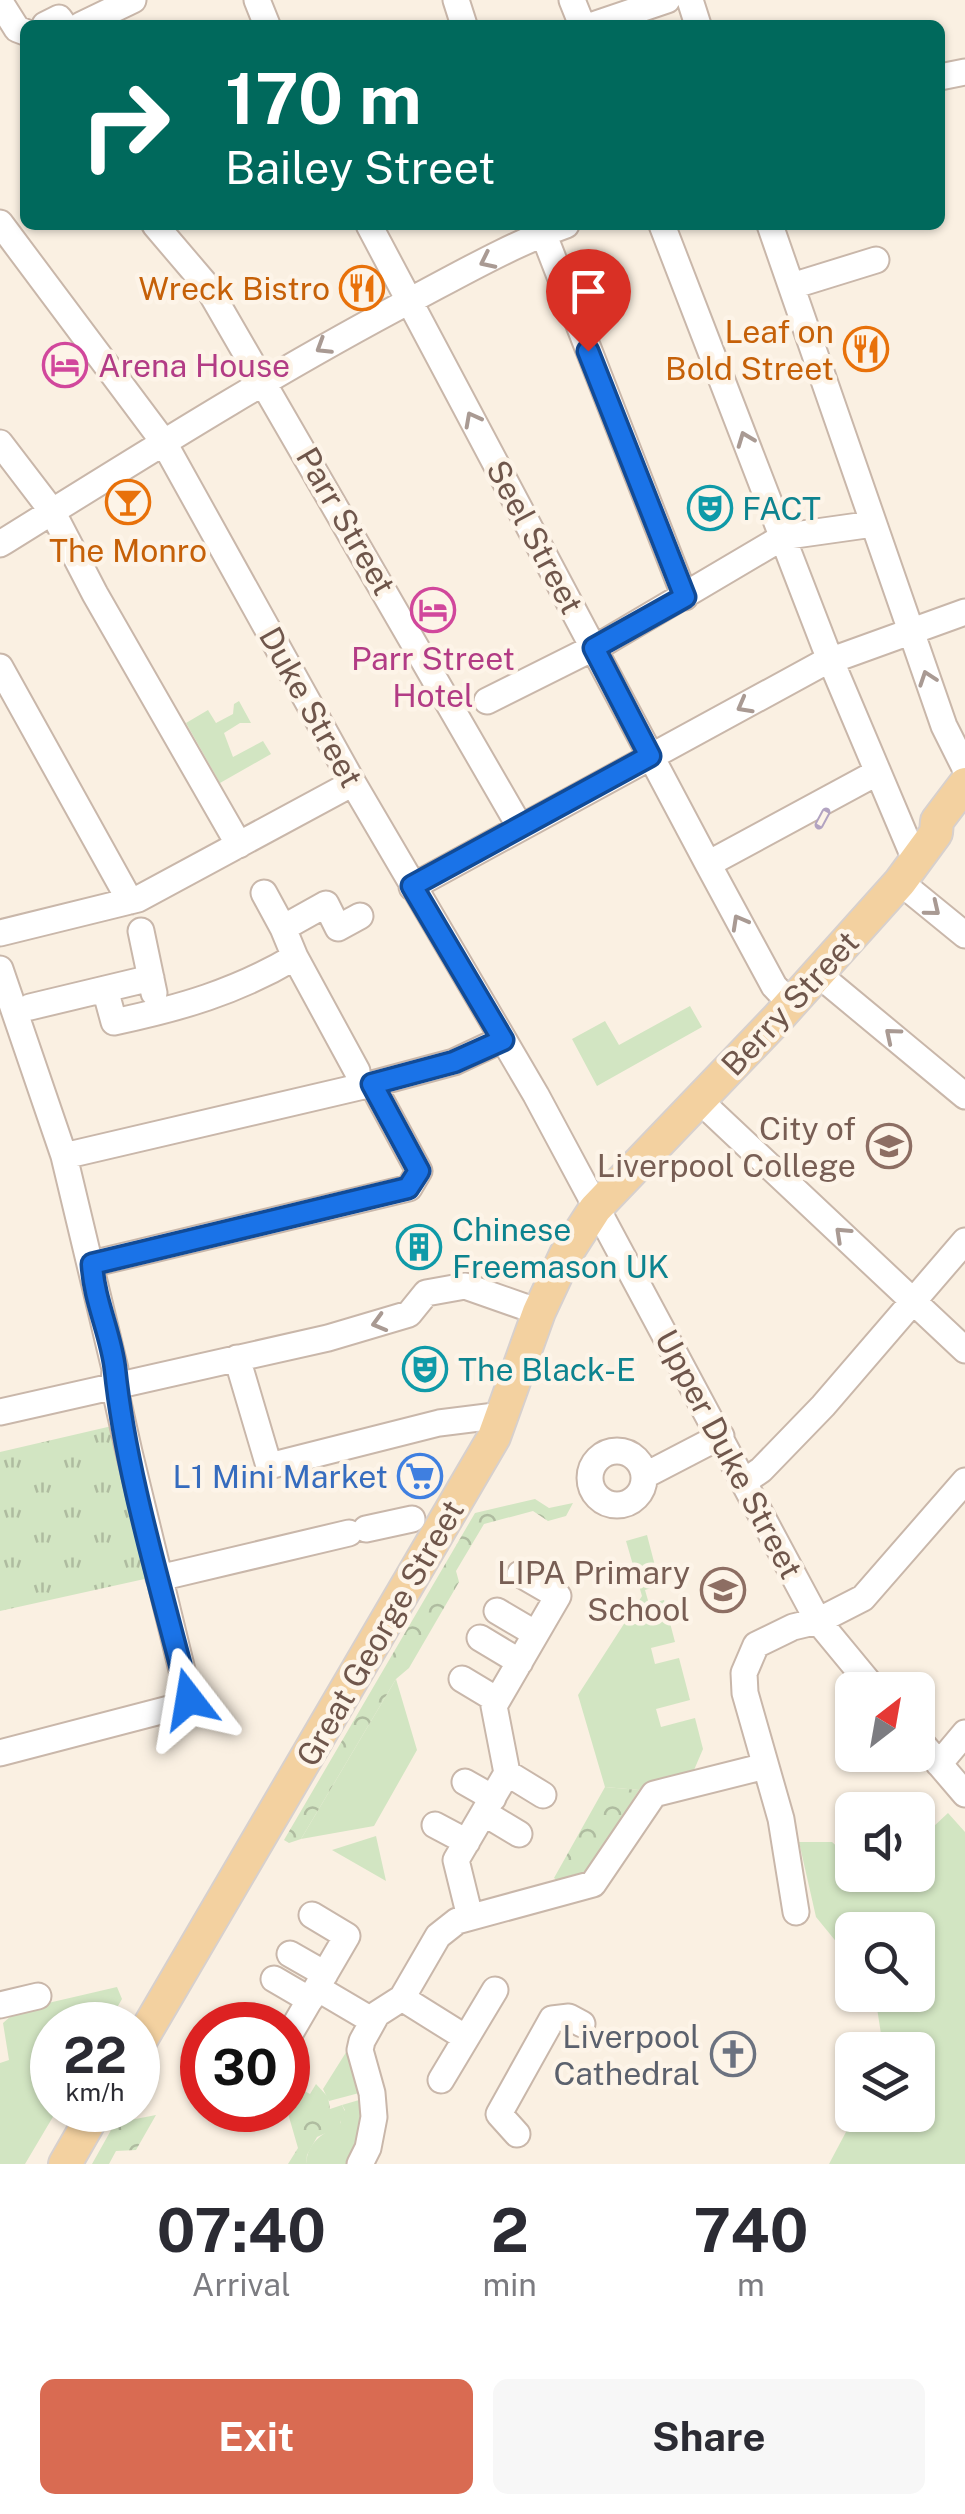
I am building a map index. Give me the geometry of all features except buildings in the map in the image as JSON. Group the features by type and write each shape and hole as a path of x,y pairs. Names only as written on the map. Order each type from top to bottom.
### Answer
{"main road":[{"name":"Berry Street","path":"594,1209 791,1004 908,872 936,833 937,821 965,784"},
{"name":"Berry Street","path":"936,833 951,830 965,815"},
{"name":"Great George Street","path":"160,2008 485,1454 540,1312 566,1254 594,1209"},
{"path":"65,2164 83,2132"}],"street":[{"path":"91,20 133,0"},
{"path":"576,19 667,0"},
{"path":"0,2 20,30"},
{"name":"Duke Street","path":"0,222 164,441 412,886 503,1040 594,1209"},
{"name":"Parr Street","path":"160,230 207,286 265,382 520,827"},
{"name":"Seel Street","path":"372,230 774,986 791,1004"},
{"path":"0,544 340,336 546,230"},
{"path":"551,230 685,597"},
{"path":"664,230 878,772 908,872 965,935"},
{"path":"772,230 944,726 965,768"},
{"path":"792,286 876,260"},
{"path":"0,442 52,511 95,594 239,845"},
{"path":"487,702 594,648 783,538 873,524"},
{"path":"412,886 831,661 965,612"},
{"path":"0,668 130,901"},
{"path":"708,864 878,772"},
{"path":"0,933 130,901 354,783"},
{"path":"92,1264 408,1188 419,1171 295,957 264,893"},
{"path":"283,928 326,904 338,928 360,916"},
{"path":"141,931 159,1012"},
{"path":"105,989 114,1022 195,1004 295,957"},
{"path":"0,969 64,1156 92,1264 94,1289 115,1369 114,1386 189,1699 184,1704 0,1753"},
{"path":"818,974 965,1096"},
{"path":"30,1007 151,978"},
{"path":"64,1156 364,1077 454,1062 503,1040"},
{"path":"699,1100 965,1350"},
{"name":"Upper Duke Street","path":"594,1209 745,1481 818,1622 861,1672"},
{"path":"745,1481 761,1470 823,1406 965,1241"},
{"path":"0,1412 408,1314 426,1294 464,1286 540,1312"},
{"path":"237,1358 268,1466 439,1424 503,1415"},
{"path":"644,1476 720,1436"},
{"path":"796,1912 780,1819 746,1693 747,1660 766,1637 793,1626 818,1622 863,1598 965,1481"},
{"path":"159,1578 412,1519"},
{"path":"470,1917 456,1860 508,1773 494,1706 558,1596 520,1574"},
{"path":"497,1611 536,1634"},
{"path":"480,1638 520,1662"},
{"path":"462,1679 497,1700"},
{"path":"939,1764 965,1733"},
{"path":"935,1759 965,1794"},
{"path":"360,2164 374,2118 372,2093 360,2050 373,2020 402,1998 438,1936 450,1924 593,1884 654,1794 765,1766"},
{"path":"508,1773 542,1795"},
{"path":"465,1782 519,1834"},
{"path":"436,1824 467,1842"},
{"path":"308,2002 347,1936 312,1916"},
{"path":"290,1954 317,1987"},
{"path":"274,1979 317,1987 373,2020"},
{"path":"441,2080 495,1990"},
{"path":"0,2005 38,1996"},
{"path":"402,1998 466,2038"},
{"path":"517,2134 499,2114 552,2019 569,2017 582,2024"}],"green space":[{"path":"239,701 251,723 240,723 224,733 233,757 263,741 271,754 220,783 186,723 208,710 216,723 233,714 234,704"},
{"path":"690,1006 702,1027 597,1086 572,1039 605,1021 619,1045"},
{"path":"112,1426 149,1578 0,1611 0,1452"},
{"path":"535,1499 549,1508 573,1503 566,1516 548,1521 533,1511 484,1524 456,1571 459,1582 301,1839 289,1843 284,1840 475,1513"},
{"path":"647,1535 660,1585 645,1590 649,1604 664,1600 675,1642 651,1648 655,1664 679,1658 690,1700 656,1709 661,1727 695,1718 703,1749 694,1770 650,1782 639,1790 605,1787 578,1695 642,1596 626,1541"},
{"path":"396,1679 417,1750 374,1826 301,1839"},
{"path":"605,1787 639,1790 588,1871 558,1881 554,1878"},
{"path":"948,1813 965,1832 965,2164 829,2164 846,2132 935,2132 935,2032 881,2032 878,2012 935,2012 935,1912 835,1912 835,1940 816,1917 799,1842 835,1845 835,1892 935,1892 935,1825"},
{"path":"376,1836 386,1881 332,1850"},
{"path":"117,1987 122,1999 120,2002 52,2002"},
{"path":"30,2007 30,2132 44,2132 25,2164 0,2164 0,2063 9,2060 3,2023 18,2010"},
{"path":"350,2046 363,2092 329,2101 323,2089"},
{"path":"316,2084 328,2097 330,2109 342,2105 347,2116 340,2118 341,2126 317,2137 306,2164 288,2164 298,2148 293,2132 310,2132 310,2094"},
{"path":"366,2098 362,2135 349,2164 306,2164 313,2144 341,2123 339,2118 345,2110 342,2105"},
{"path":"110,2132 146,2132 136,2150 116,2151 109,2164 92,2164"}],"railway":[{"path":"819,825 826,812"}],"place":[{"name":"Wreck Bistro","path":"362,288"},
{"name":"Leaf on Bold Street","path":"866,349"},
{"name":"Arena House","path":"65,365"},
{"name":"The Monro","path":"128,502"},
{"name":"FACT","path":"710,508"},
{"name":"Parr Street Hotel","path":"433,610"},
{"name":"City of Liverpool College","path":"889,1146"},
{"name":"Chinese Freemason UK","path":"419,1247"},
{"name":"The Black-E","path":"425,1369"},
{"name":"L1 Mini Market","path":"420,1476"},
{"name":"LIPA Primary School","path":"723,1590"},
{"name":"Liverpool Cathedral","path":"733,2054"}],"route":[{"path":"189,1699 114,1386 115,1369 94,1289 92,1264 408,1188 419,1171 372,1084 454,1062 503,1040 412,886 650,756 594,648 685,597 588,351"}]}
